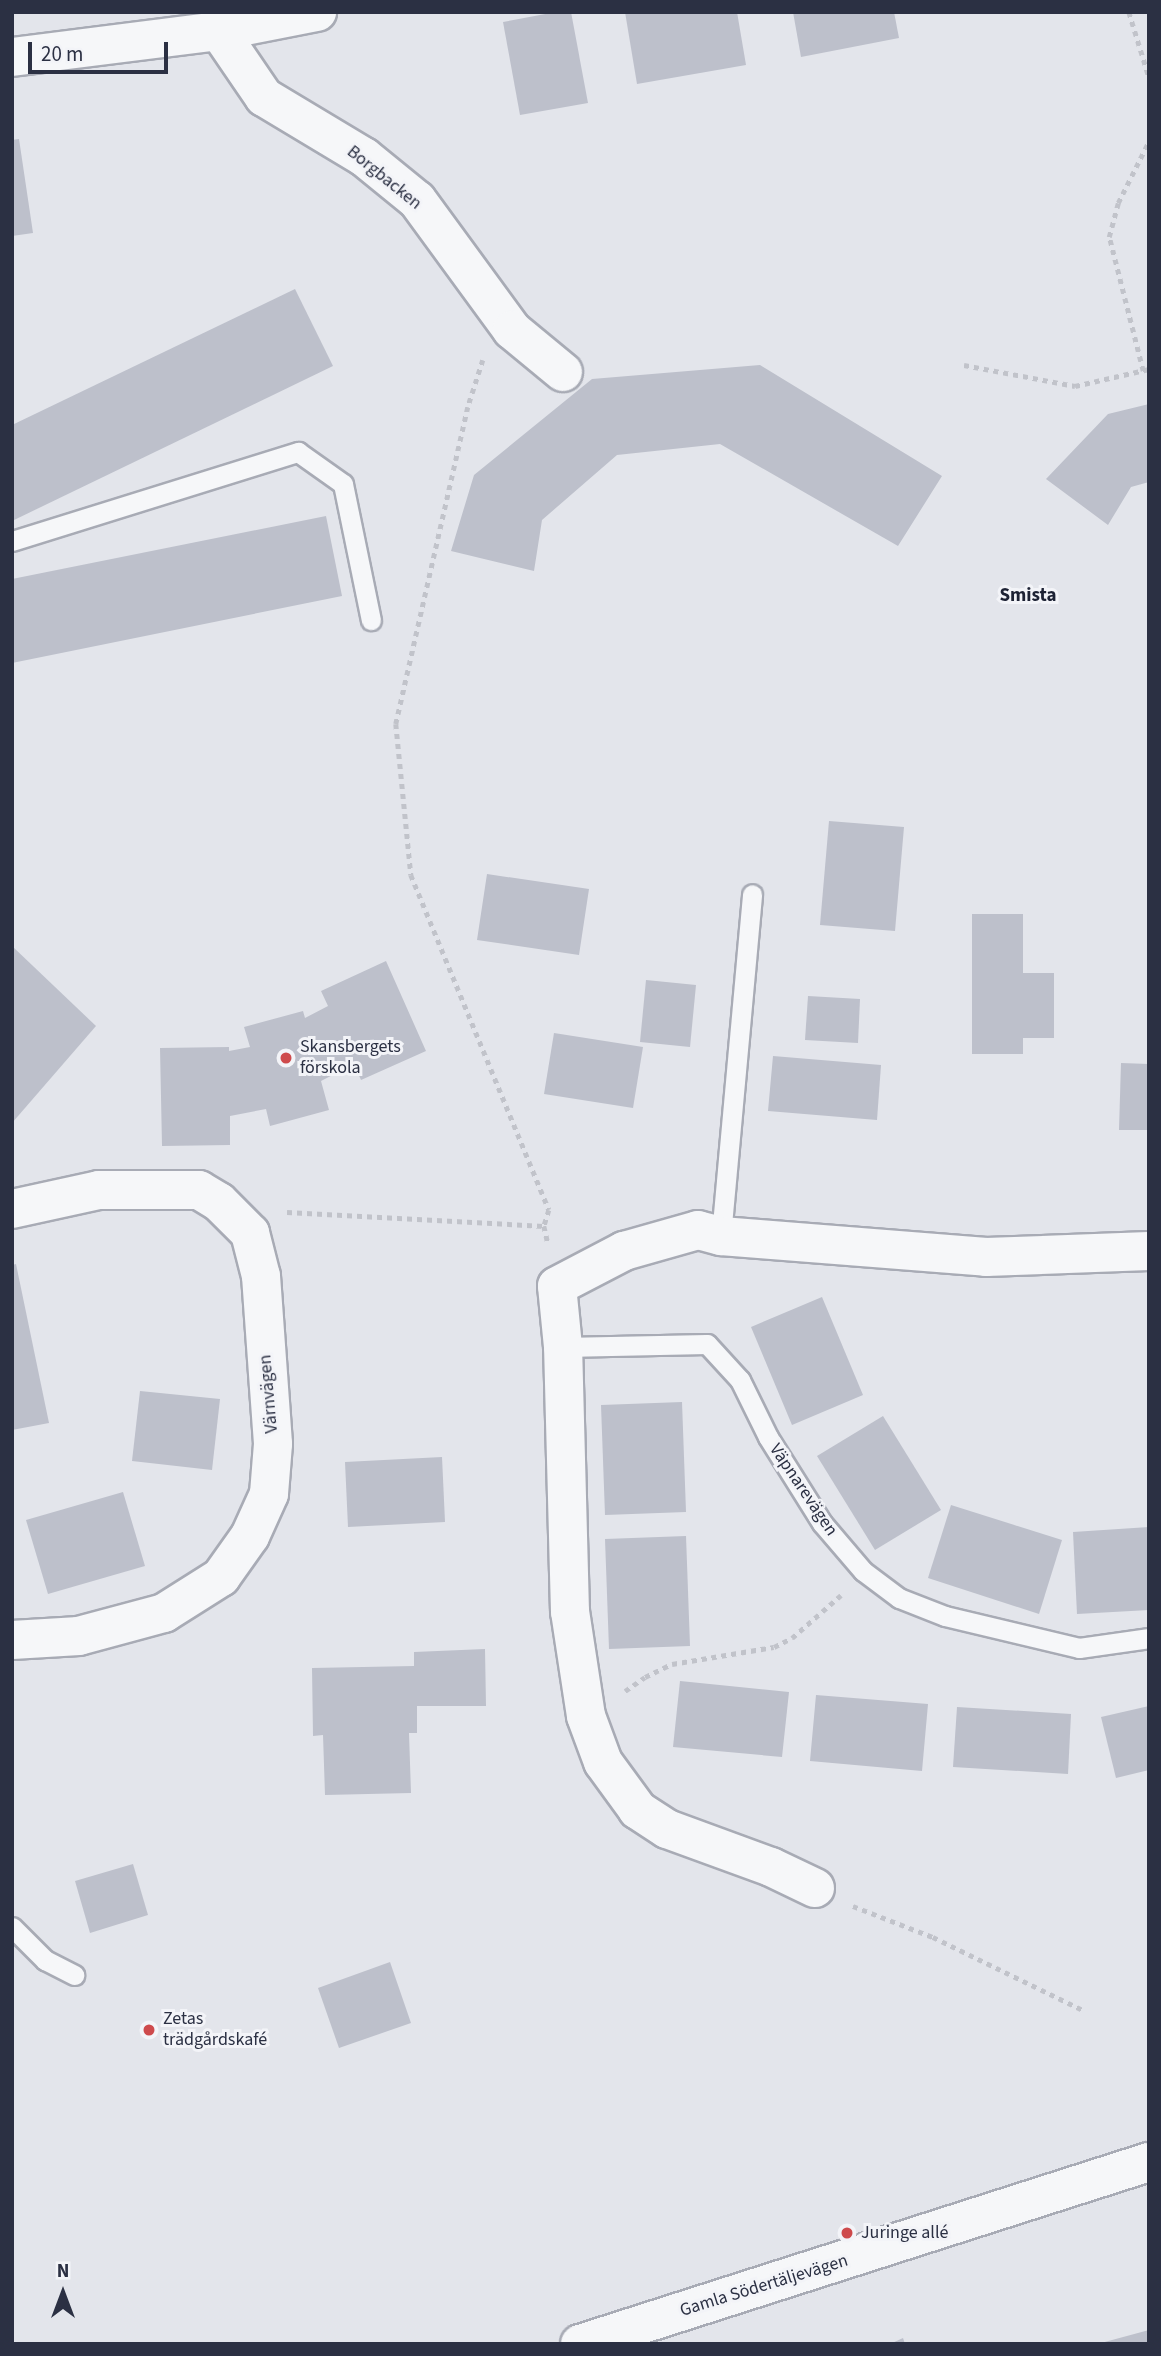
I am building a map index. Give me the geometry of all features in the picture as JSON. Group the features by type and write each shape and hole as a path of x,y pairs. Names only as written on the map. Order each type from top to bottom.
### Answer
{"street":[{"path":"12,57 219,31 317,12"},
{"name":"Borgbacken","path":"219,31 264,97 364,157 417,200 512,330 563,372"},
{"path":"12,1209 99,1190 199,1190 219,1202 250,1233"},
{"path":"815,1888 771,1867 667,1829 638,1810 603,1762 586,1716 570,1612 563,1347 557,1286 624,1251 698,1230 721,1236 986,1258 1149,1251"},
{"name":"Värnvägen","path":"12,1640 79,1636 164,1613 221,1577 250,1536 269,1494 273,1444 261,1276 250,1233"},
{"name":"Gamla Södertäljevägen","path":"582,2343 1149,2162"}],"lane":[{"path":"12,541 298,452 343,484 371,620"},
{"path":"721,1236 752,894"},
{"name":"Väpnarevägen","path":"563,1347 707,1344 740,1380 768,1437 822,1522 863,1571 899,1598 945,1616 1079,1648 1149,1638"},
{"path":"12,1927 45,1960 74,1975"}],"path":[{"path":"1129,12 1149,77"},
{"path":"964,365 1075,386 1146,370 1109,237 1118,203 1149,141"},
{"path":"512,330 482,362 468,407 396,724 411,875 549,1210 544,1226 557,1286"},
{"path":"250,1233 274,1211 544,1226"},
{"path":"645,1677 672,1664 774,1647 792,1638 828,1609 863,1571"},
{"path":"815,1888 933,1937 1085,2011"}],"building":[{"path":"556,12 571,12 588,103 520,115 503,22"},
{"path":"625,12 737,12 746,65 637,84"},
{"path":"793,12 894,12 899,38 801,57"},
{"path":"19,139 33,233 12,236 12,140"},
{"path":"295,289 333,366 12,521 12,425"},
{"path":"760,365 942,476 898,546 720,444 617,455 542,520 534,571 451,551 474,475 592,379"},
{"path":"1149,404 1149,482 1131,487 1108,525 1046,479 1108,414"},
{"path":"326,516 342,596 12,663 12,579"},
{"path":"829,821 904,827 895,931 820,925"},
{"path":"487,874 589,889 579,955 477,940"},
{"path":"972,914 1023,914 1023,973 1054,973 1054,1038 1023,1038 1023,1054 972,1054"},
{"path":"12,946 96,1026 12,1123"},
{"name":"Skansbergets förskola","path":"386,961 426,1051 361,1080 354,1064 321,1081 329,1110 270,1126 266,1109 230,1116 230,1145 162,1146 160,1048 229,1047 229,1051 250,1047 244,1027 303,1011 305,1018 328,1006 321,991"},
{"path":"646,980 696,985 690,1047 640,1042"},
{"path":"808,996 860,999 858,1043 805,1040"},
{"path":"554,1033 643,1047 633,1108 544,1094"},
{"path":"773,1056 881,1065 877,1120 768,1111"},
{"path":"1121,1063 1149,1064 1149,1130 1119,1130"},
{"path":"16,1264 49,1423 12,1430 12,1265"},
{"path":"822,1297 863,1395 792,1425 751,1327"},
{"path":"140,1391 220,1399 212,1470 132,1461"},
{"path":"682,1402 686,1512 605,1515 601,1405"},
{"path":"883,1416 941,1510 875,1550 817,1456"},
{"path":"442,1457 445,1522 348,1527 345,1462"},
{"path":"123,1492 145,1566 48,1594 26,1520"},
{"path":"951,1505 1062,1540 1039,1614 928,1578"},
{"path":"1149,1527 1149,1610 1077,1614 1073,1532"},
{"path":"686,1536 690,1646 609,1649 605,1539"},
{"path":"485,1649 486,1706 417,1706 417,1733 409,1733 411,1793 325,1795 323,1735 313,1736 312,1668 414,1666 414,1652"},
{"path":"680,1681 789,1692 782,1757 673,1747"},
{"path":"816,1695 928,1704 922,1771 810,1761"},
{"path":"1149,1706 1149,1770 1116,1778 1101,1717"},
{"path":"957,1707 1071,1714 1068,1774 953,1767"},
{"path":"133,1864 148,1915 90,1933 75,1881"},
{"path":"390,1962 411,2023 339,2048 318,1988"},
{"path":"1149,2330 1149,2344 1101,2344 1101,2343"},
{"path":"903,2338 905,2344 890,2344"}],"place":[{"name":"Skansbergets förskola","path":"286,1058"},
{"name":"Zetas trädgårdskafé","path":"149,2030"},
{"name":"Juringe allé","path":"847,2233"}],"district":[{"name":"Smista","path":"1028,596"}]}
